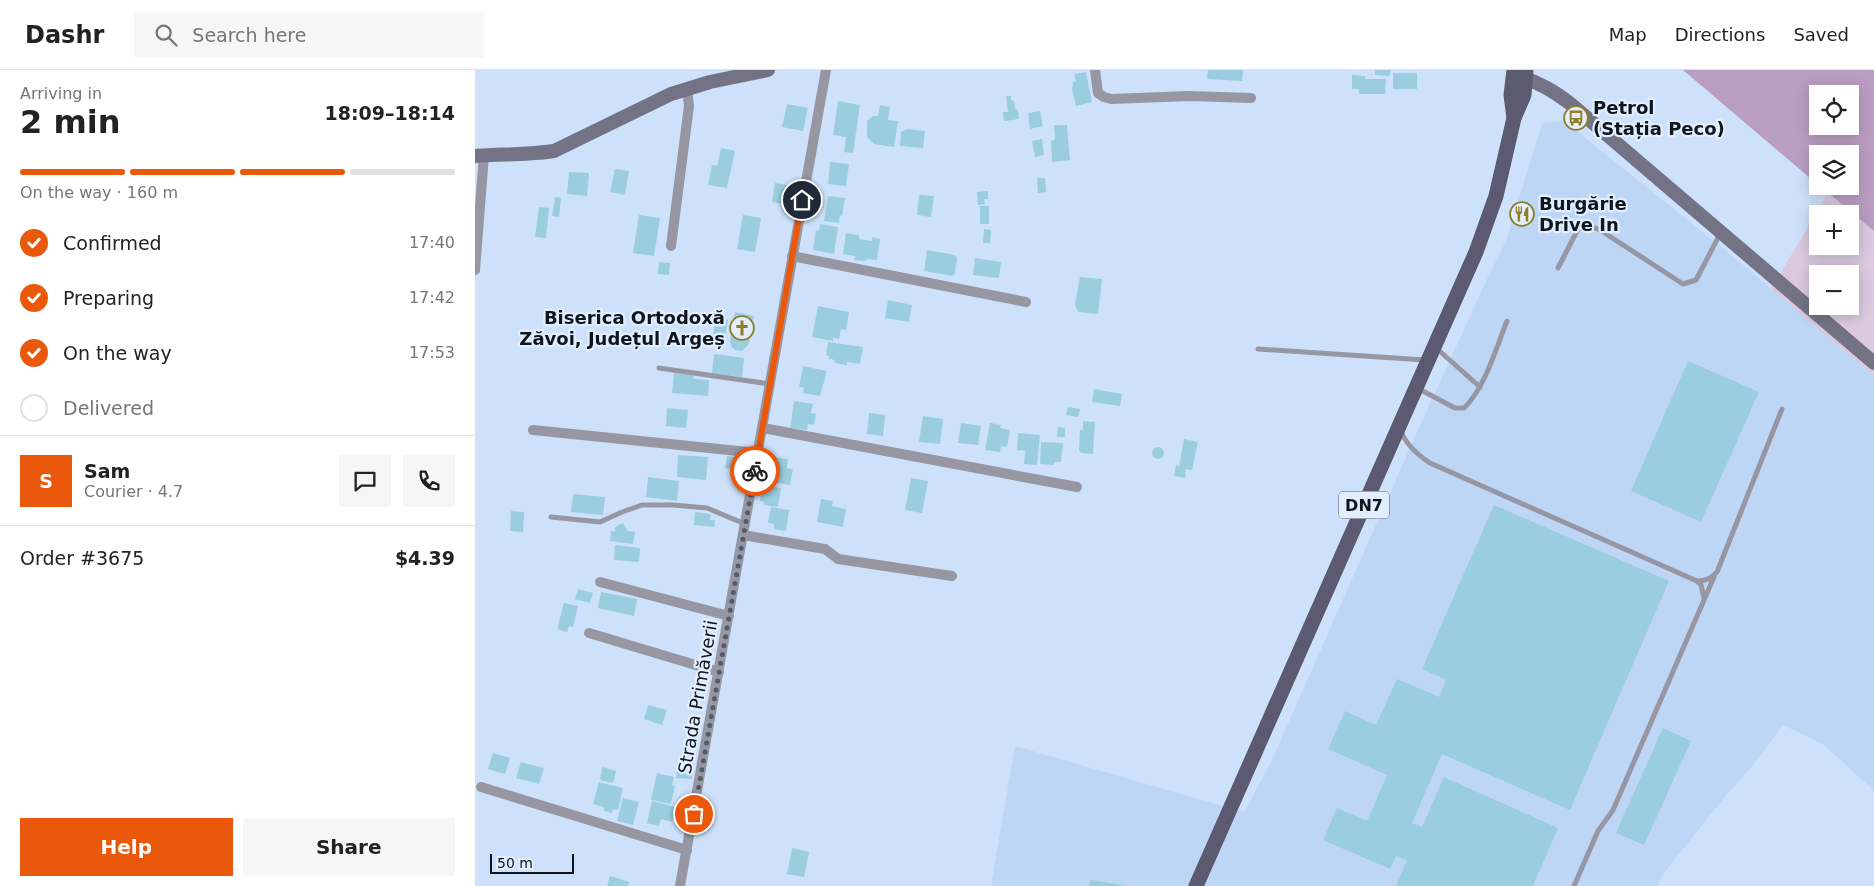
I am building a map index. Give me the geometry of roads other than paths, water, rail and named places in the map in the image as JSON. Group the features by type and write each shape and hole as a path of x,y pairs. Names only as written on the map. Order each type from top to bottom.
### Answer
{"main road":[{"path":"480,156 554,151 671,94 710,82 768,70"},
{"path":"1520,73 1551,90 1572,105 1874,363"},
{"name":"DN7","path":"1196,886 1486,226 1505,164 1514,118 1524,95 1520,73"}],"street":[{"name":"Strada Primăverii","path":"680,886 826,70"},
{"path":"1095,70 1098,94 1111,99 1189,96 1251,98"},
{"path":"671,246 689,106 687,89"},
{"path":"475,270 480,156"},
{"path":"792,256 1026,302"},
{"path":"763,428 1077,487"},
{"path":"533,430 758,453"},
{"path":"743,535 825,549 837,559 952,576"},
{"path":"599,582 729,616"},
{"path":"589,634 719,672"},
{"path":"481,787 687,850"}],"lane":[{"path":"1558,268 1578,229 1588,225 1600,230 1683,284 1696,280 1721,231"},
{"path":"1416,388 1455,408 1464,408 1472,401 1480,386 1507,321"},
{"path":"1258,348 1431,354 1480,386"},
{"path":"659,368 770,384"},
{"path":"1574,886 1598,830 1613,810 1717,572 1782,409"},
{"path":"1400,425 1403,437 1410,446 1418,455 1430,463 1697,581 1701,585 1705,599"},
{"path":"551,517 600,522 642,505 673,505 707,508 745,524"},
{"path":"1697,581 1711,579 1717,572"}],"place":[{"name":"Petrol (Stația Peco)","path":"1576,118"},
{"name":"Burgărie Drive In","path":"1522,214"},
{"name":"Biserica Ortodoxă Zăvoi, Județul Argeș","path":"742,328"}]}
